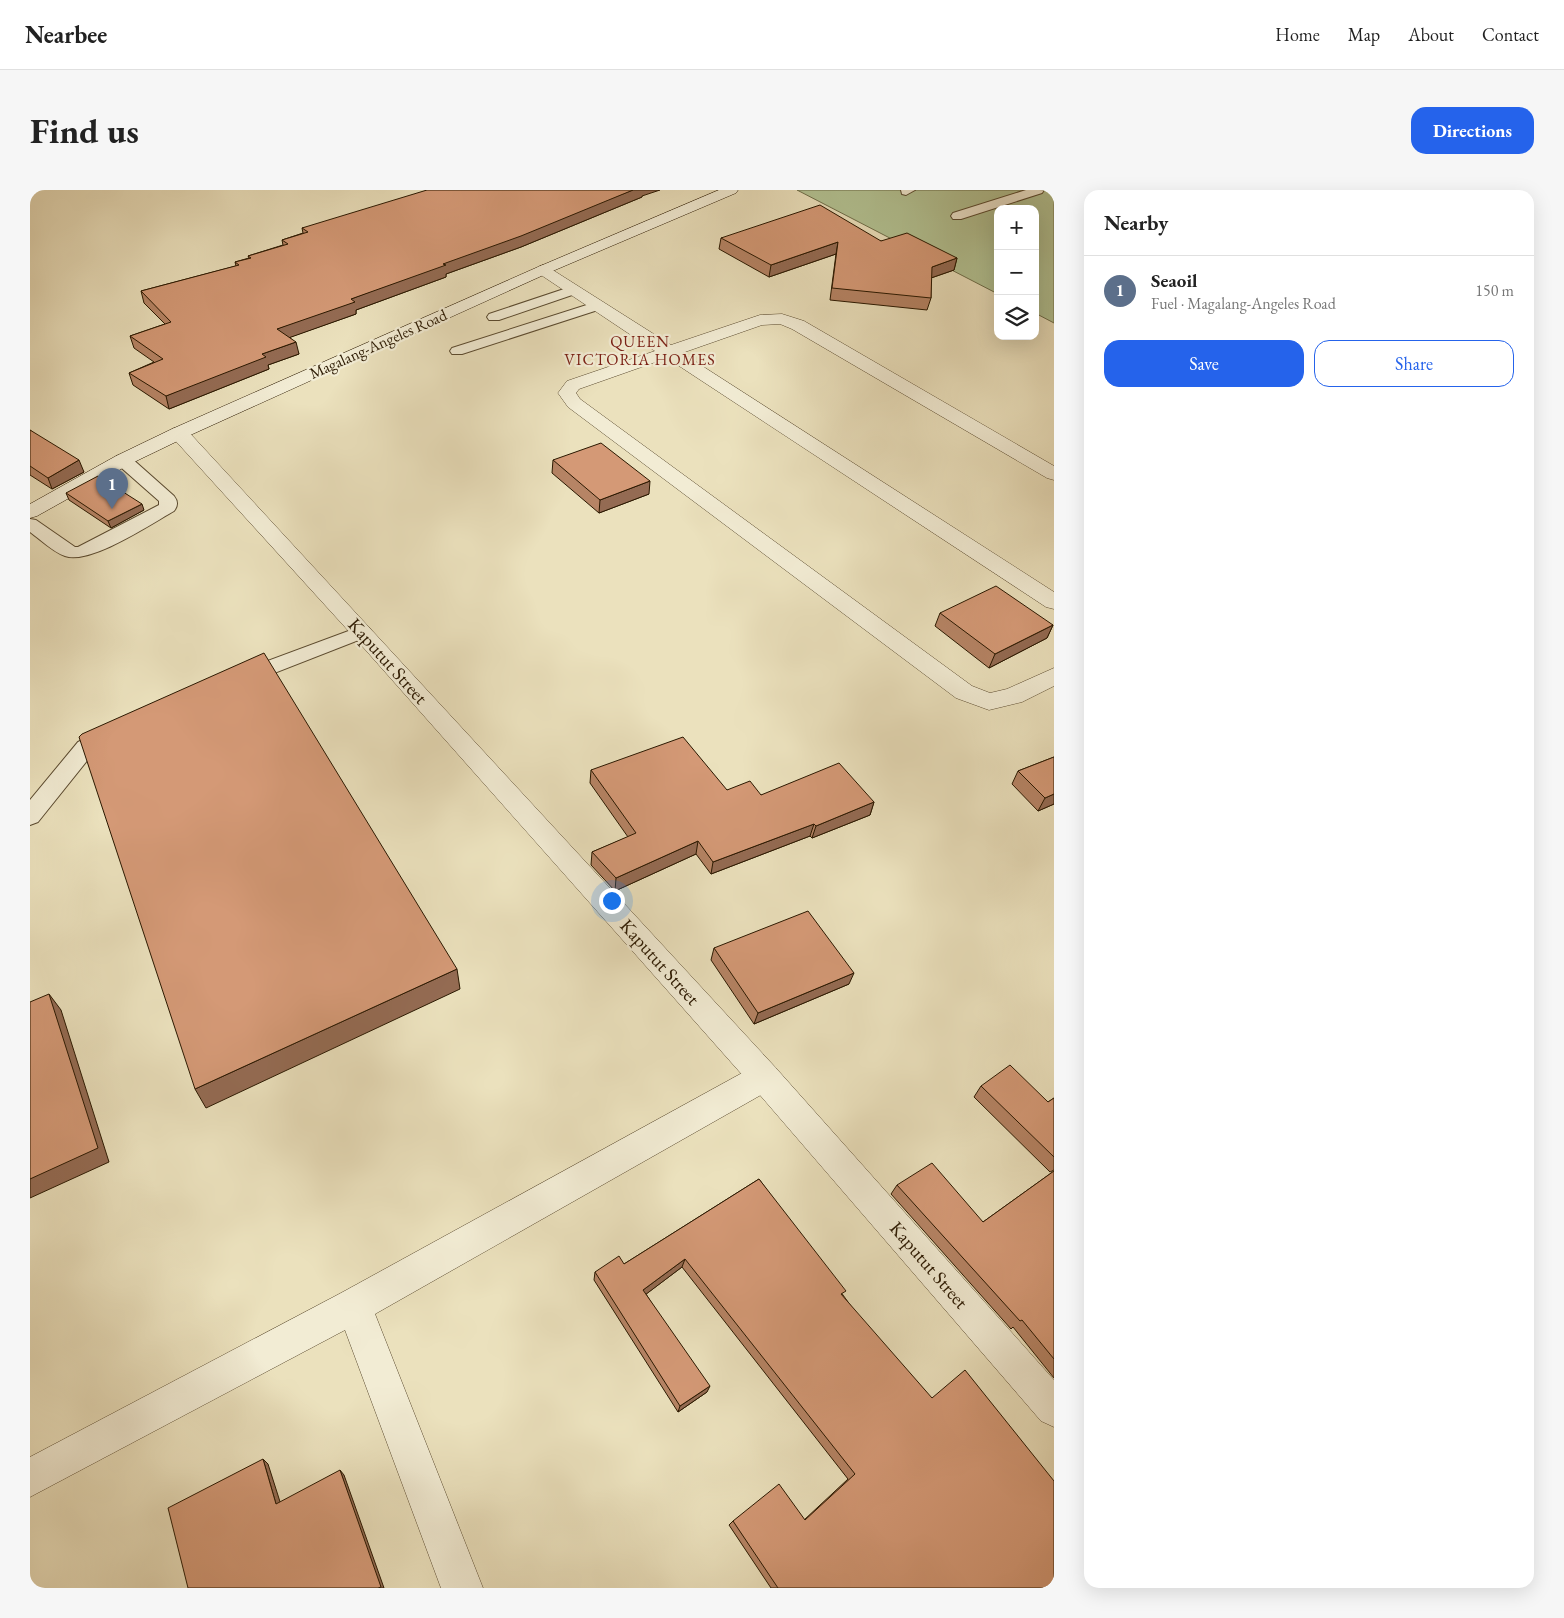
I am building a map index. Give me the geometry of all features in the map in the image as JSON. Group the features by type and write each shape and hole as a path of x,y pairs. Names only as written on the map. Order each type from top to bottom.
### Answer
{"street":[{"name":"Magalang-Angeles Road","path":"30,512 123,460 179,433 543,270 731,190"},
{"path":"543,270 1054,602"},
{"path":"1054,474 798,325 782,319 760,320 573,385 567,393 574,403 964,692 990,702 1014,696 1054,676"},
{"name":"Kaputut Street","path":"179,433 362,632 764,1077 1054,1408"},
{"path":"30,1478 354,1306 764,1077"},
{"path":"354,1306 462,1588"}],"lane":[{"path":"957,216 1038,190"},
{"path":"494,316 573,290"},
{"path":"457,351 596,306"},
{"path":"30,524 70,552 80,553 92,549 168,507 168,500 123,460"},
{"path":"220,686 362,632"},
{"path":"30,816 86,747 131,726"}],"green space":[{"path":"797,190 1054,190 1054,323 1039,315 1039,205 994,205 994,292"}],"building":[{"path":"427,190 633,190 521,236 443,264 446,265 351,299 355,302 277,329 296,342 262,354 266,357 166,396 129,373 163,359 130,336 171,322 141,291 239,265 235,262 251,258 248,256 288,244 282,240 308,232 302,228"},
{"path":"820,205 881,241 907,233 957,258 932,267 931,298 832,288 838,242 771,265 721,238"},
{"path":"30,430 79,460 48,478 30,466"},
{"path":"601,443 650,481 600,500 553,460"},
{"path":"98,476 142,504 108,521 66,493"},
{"path":"996,586 1053,625 995,654 940,613"},
{"path":"264,653 457,969 195,1089 79,737"},
{"path":"683,737 727,790 750,781 761,795 839,763 874,802 816,826 814,824 713,862 698,841 616,878 592,852 636,833 591,770"},
{"path":"1054,757 1054,794 1045,798 1018,771"},
{"path":"808,911 854,973 758,1013 714,948"},
{"path":"49,994 98,1148 30,1179 30,1002"},
{"path":"1010,1065 1048,1102 1054,1098 1054,1157 981,1086"},
{"path":"932,1163 983,1222 1054,1171 1054,1359 1022,1320 1020,1321 897,1185"},
{"path":"759,1179 846,1291 841,1294 932,1398 965,1370 1054,1481 1054,1588 778,1588 733,1521 779,1484 805,1520 855,1474 685,1259 643,1290 710,1386 680,1406 595,1272 619,1256 624,1264"},
{"path":"263,1459 276,1504 340,1470 381,1587 188,1588 168,1508"}],"place":[{"name":"Seaoil","path":"112,509"}],"district":[{"name":"QUEEN VICTORIA HOMES","path":"640,350"}]}
